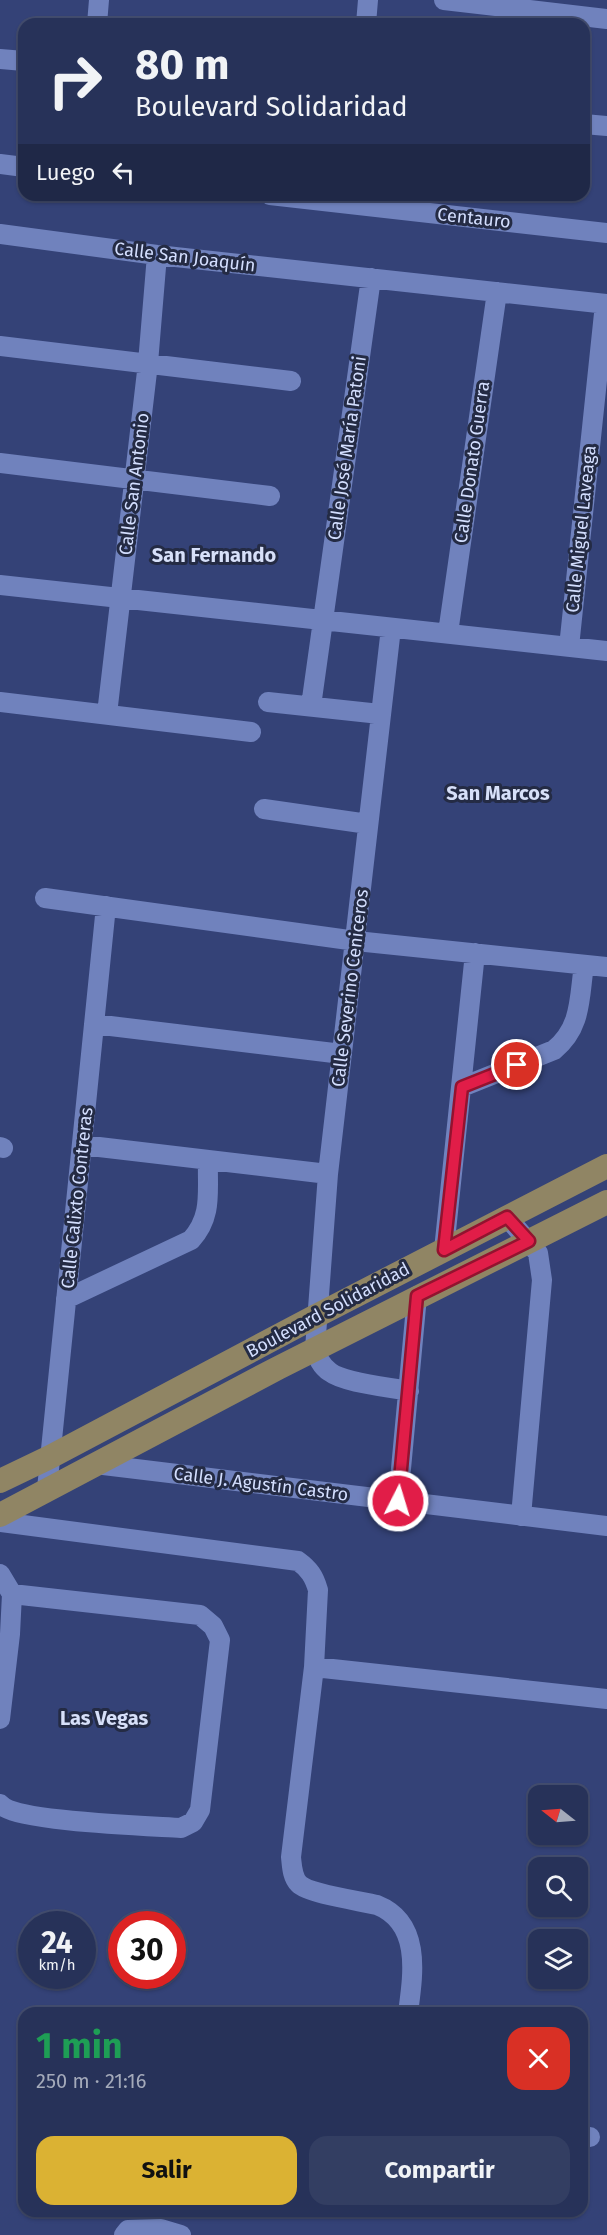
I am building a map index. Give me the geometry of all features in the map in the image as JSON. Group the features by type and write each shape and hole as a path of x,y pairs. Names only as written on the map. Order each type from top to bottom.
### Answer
{"main road":[{"name":"Boulevard Solidaridad","path":"0,1481 607,1166"},
{"name":"Boulevard Solidaridad","path":"0,1515 417,1296 607,1202"}],"street":[{"path":"98,18 99,0"},
{"path":"366,18 368,0"},
{"path":"444,0 488,3 607,19"},
{"path":"0,58 18,60"},
{"path":"590,125 607,126"},
{"path":"0,164 18,166"},
{"name":"Centauro","path":"359,201 607,233"},
{"name":"Calle San Joaquín","path":"0,234 157,255 606,304"},
{"name":"Calle San Antonio","path":"107,714 148,363 157,255"},
{"name":"Calle José María Patoni","path":"311,706 371,278"},
{"name":"Calle Donato Guerra","path":"448,633 497,292"},
{"name":"Calle Miguel Laveaga","path":"569,646 606,304"},
{"path":"0,346 291,381"},
{"path":"0,462 134,477 270,496"},
{"path":"0,585 607,651"},
{"name":"Calle Severino Ceniceros","path":"315,1349 328,1174 391,628"},
{"path":"268,702 380,714"},
{"path":"1,708 107,714 251,732"},
{"path":"264,809 368,824"},
{"path":"45,898 356,941 607,967"},
{"name":"Calle Calixto Contreras","path":"47,1490 106,906"},
{"path":"444,1250 475,953"},
{"path":"462,1087 554,1050 566,1039 575,1025 584,965"},
{"path":"94,1024 342,1054"},
{"path":"82,1145 328,1174"},
{"path":"66,1299 191,1240 201,1229 207,1216 208,1161"},
{"path":"507,1217 538,1253 542,1280 521,1516"},
{"path":"398,1501 417,1296"},
{"path":"315,1349 320,1363 331,1374 345,1379 409,1391"},
{"name":"Calle J. Agustín Castro","path":"95,1464 607,1526"},
{"path":"0,1522 298,1561 309,1569 315,1578 318,1590 314,1666 291,1857 293,1875 299,1885 310,1891 378,1905 397,1918 406,1933 414,1966 409,2007"},
{"path":"0,1574 12,1594 10,1634 0,1719"},
{"path":"2,1806 35,1817 181,1828 193,1822 200,1810 220,1640 213,1626 200,1615 12,1594"},
{"path":"314,1666 607,1699"},
{"path":"124,2235 128,2230 161,2229 180,2235"}],"district":[{"name":"San Fernando","path":"214,555"},
{"name":"San Marcos","path":"498,793"},
{"name":"Las Vegas","path":"104,1718"}],"route":[{"path":"398,1501 417,1296 529,1241 507,1217 444,1250 462,1087 517,1065"}]}
